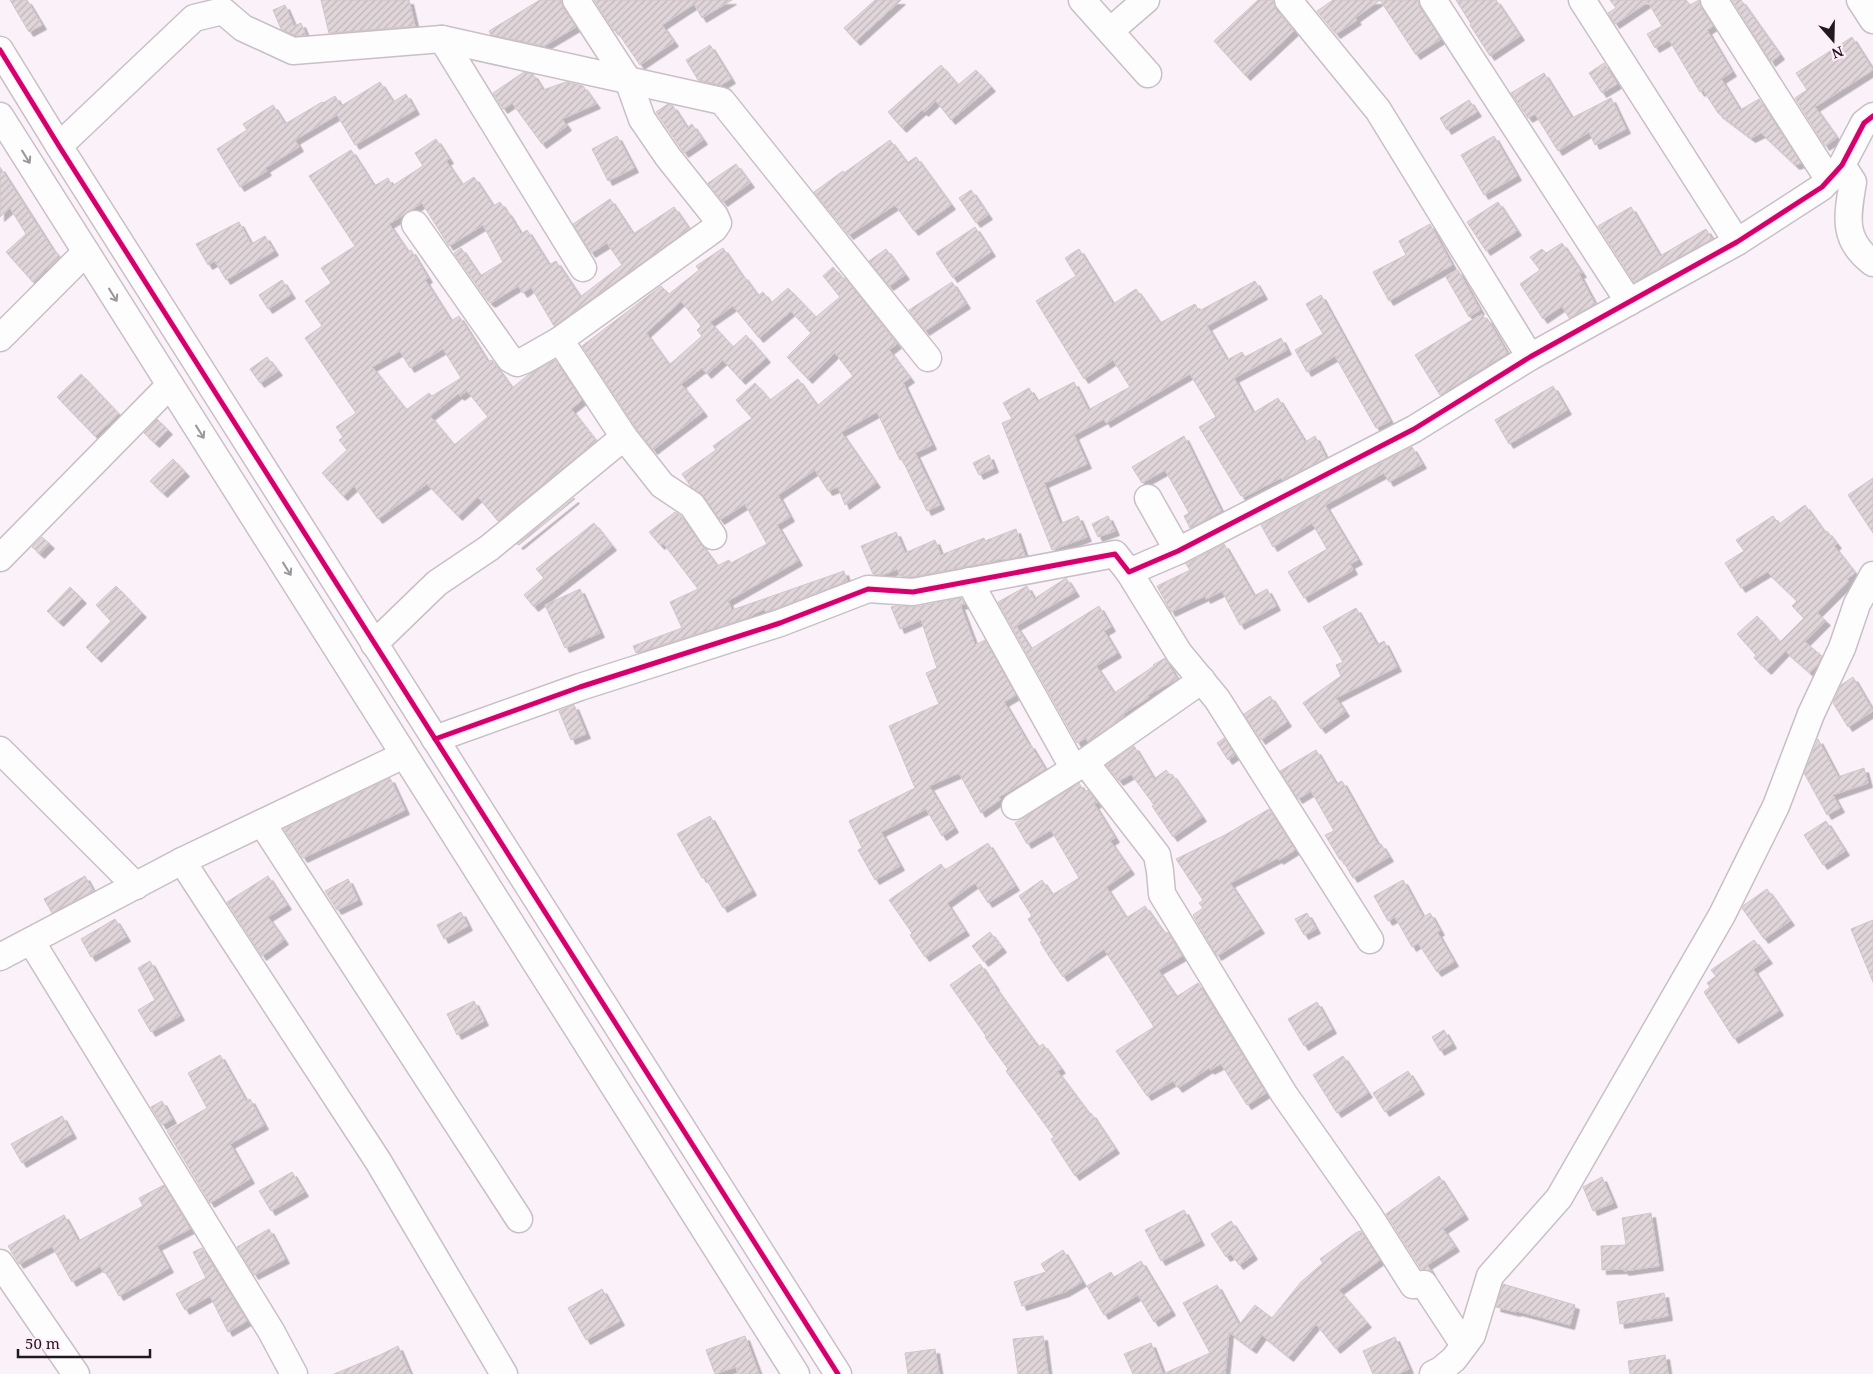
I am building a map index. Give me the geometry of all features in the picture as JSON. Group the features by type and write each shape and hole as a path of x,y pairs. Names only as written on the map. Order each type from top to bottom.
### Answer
{"street":[{"path":"415,224 510,359 517,363 560,340 714,229 718,223 715,216 668,157 642,119 628,80 576,0"},
{"path":"1082,0 1148,74"},
{"path":"1110,31 1146,0"},
{"path":"1288,0 1378,110 1530,357"},
{"path":"1433,0 1629,302"},
{"path":"1582,0 1737,242"},
{"path":"1714,0 1836,172 1853,182 1847,216 1849,233 1856,248 1873,264"},
{"path":"1860,0 1873,20"},
{"path":"59,146 194,18 224,6 244,28 293,51 442,39 722,102 928,358"},
{"path":"442,39 583,268"},
{"path":"0,50 374,644 838,1374"},
{"path":"0,116 796,1374"},
{"path":"1129,572 1178,551 1414,430 1530,357 1737,242 1805,199 1836,172 1864,123 1873,116"},
{"path":"0,338 86,252"},
{"path":"560,340 624,437 662,485 692,505 713,536"},
{"path":"0,558 170,385"},
{"path":"374,644 437,583 489,548 624,437"},
{"path":"1148,498 1178,551"},
{"path":"435,739 580,687 780,623 868,590 913,592 1115,554 1129,572 1179,653 1217,699 1370,940"},
{"path":"1433,1374 1454,1359 1472,1335 1490,1276 1560,1198 1722,915 1776,806 1808,723 1842,648 1857,604 1873,575"},
{"path":"969,581 1080,766 1157,855 1162,894 1284,1094 1368,1214 1413,1285 1424,1284 1464,1345"},
{"path":"1015,806 1080,766 1202,680"},
{"path":"0,750 136,886"},
{"path":"0,957 182,861 404,755"},
{"path":"262,823 519,1219"},
{"path":"182,861 378,1161 504,1374"},
{"path":"31,942 272,1331 294,1374"},
{"path":"0,1263 76,1374"},
{"path":"764,1324 794,1305"}],"building":[{"path":"10,0 27,0 42,25 29,32"},
{"path":"321,0 409,0 415,26 329,33"},
{"path":"540,0 561,0 563,8 576,27 544,46 491,35 489,31"},
{"path":"594,0 732,0 702,18 694,4 662,25 674,42 640,65 616,30 614,31"},
{"path":"875,0 901,0 856,41 844,28"},
{"path":"1258,0 1273,0 1276,10 1294,31 1246,76 1214,41"},
{"path":"1333,0 1380,0 1355,18 1357,20 1336,34 1317,11"},
{"path":"1380,0 1418,0 1420,8 1441,39 1416,55"},
{"path":"1456,0 1496,0 1520,36 1490,56"},
{"path":"1610,0 1686,0 1690,5 1699,0 1701,8 1713,26 1707,30 1732,72 1721,79 1740,110 1759,99 1801,163 1795,165 1761,133 1751,138 1718,113 1703,90 1700,92 1669,40 1655,48 1647,34 1662,26 1648,2 1615,24 1608,13 1616,8"},
{"path":"1732,0 1741,0 1780,55 1771,62"},
{"path":"285,5 294,26 301,23 306,35 296,36 281,29 273,10"},
{"path":"1852,37 1873,70 1815,107 1837,138 1825,146 1795,98 1807,90 1796,73"},
{"path":"710,45 731,79 721,85 698,80 686,60"},
{"path":"1604,63 1617,84 1602,93 1589,73"},
{"path":"941,65 958,85 976,70 991,87 951,120 936,101 924,112 922,110 902,128 888,112"},
{"path":"524,72 533,74 543,90 566,82 583,86 596,104 562,119 567,126 542,144 512,103 503,109 493,93"},
{"path":"1544,73 1572,118 1611,98 1626,129 1595,145 1589,132 1558,151 1535,114 1528,118 1511,93"},
{"path":"380,82 393,102 406,94 415,110 355,145 337,115 295,140 299,147 265,168 267,171 240,187 217,149 247,130 243,124 273,105 285,124 335,96 341,106"},
{"path":"1469,100 1477,112 1447,130 1440,118"},
{"path":"668,104 673,106 687,128 692,124 703,140 684,153 656,112"},
{"path":"617,136 634,168 608,181 592,149"},
{"path":"1494,136 1517,176 1484,195 1461,155"},
{"path":"436,139 449,159 446,161 462,185 474,177 493,206 500,202 521,234 527,230 549,265 556,261 580,297 622,265 607,243 591,253 573,224 610,199 633,234 674,207 689,229 554,326 531,287 523,293 518,286 491,303 488,301 454,253 461,248 480,276 503,262 483,225 449,246 422,203 389,224 408,252 411,250 428,278 425,280 451,321 459,316 488,362 492,360 512,388 528,375 555,360 582,400 571,409 596,441 498,521 478,497 458,516 427,484 378,519 354,486 343,496 322,473 347,450 339,440 343,437 336,427 356,413 305,338 322,326 305,301 331,283 321,268 355,246 309,176 351,150 374,186 388,178 392,186 423,166 415,153","holes":["443,349 461,378 432,396 429,393 406,410 372,367 400,351 410,368","467,391 488,417 454,445 430,416 458,394 460,396"]},
{"path":"890,140 907,163 916,157 951,205 914,231 895,205 849,235 814,192"},
{"path":"736,164 750,183 723,202 708,183"},
{"path":"0,167 51,247 60,257 33,282 6,252 26,234 10,208 0,217"},
{"path":"971,190 988,215 976,223 959,198"},
{"path":"1498,202 1517,231 1486,251 1467,222"},
{"path":"1631,207 1660,256 1706,229 1712,239 1634,282 1598,226"},
{"path":"239,222 251,244 265,236 274,251 226,280 215,261 208,265 196,244"},
{"path":"1430,224 1452,265 1389,301 1373,272 1406,255 1399,241"},
{"path":"975,227 991,252 953,278 936,253"},
{"path":"1562,243 1582,273 1579,274 1595,304 1569,318 1562,306 1543,319 1520,284 1540,270 1530,257 1542,249 1546,253"},
{"path":"723,248 758,296 763,292 771,303 788,288 816,317 840,297 823,276 833,267 843,279 845,278 897,344 889,350 910,378 903,383 932,445 915,453 940,505 927,511 877,412 841,432 876,483 845,505 838,487 828,491 815,470 778,495 790,517 777,525 798,561 728,601 732,610 844,571 847,581 775,609 766,612 764,609 747,618 636,653 633,646 682,628 670,602 698,589 663,543 660,545 649,532 675,512 681,516 717,566 729,560 731,563 767,544 745,504 720,520 704,497 691,487 682,474 716,450 713,446 752,418 736,400 755,383 770,400 798,379 817,406 853,376 835,353 808,379 787,357 811,333 791,311 759,338 733,306 710,322 733,347 746,335 766,358 741,380 723,360 707,374 702,368 681,384 703,412 653,450 636,428 582,346 661,286 669,294 699,270 696,266","holes":["681,301 701,326 697,330 702,336 669,365 646,333"]},
{"path":"886,249 905,275 889,286 869,261"},
{"path":"1079,249 1113,304 1136,289 1160,323 1195,304 1199,311 1255,281 1263,295 1207,326 1227,360 1242,352 1245,357 1281,338 1287,350 1234,378 1253,413 1278,398 1305,442 1315,436 1326,458 1244,497 1243,495 1241,496 1199,427 1216,417 1190,374 1106,423 1104,419 1074,435 1087,464 1044,483 1060,524 1078,516 1087,537 1052,550 1002,423 1012,419 1003,403 1029,388 1037,401 1074,382 1088,410 1130,387 1113,360 1084,379 1036,301 1076,276 1065,258"},
{"path":"1458,270 1480,310 1469,317 1446,277"},
{"path":"282,280 291,294 268,309 259,295"},
{"path":"952,282 966,304 925,331 909,310"},
{"path":"1321,295 1390,421 1376,428 1335,356 1307,372 1295,350 1323,334 1306,304"},
{"path":"1482,314 1485,319 1487,318 1507,353 1440,395 1415,355"},
{"path":"267,357 278,371 260,383 250,369"},
{"path":"81,374 119,414 95,436 57,397"},
{"path":"1553,386 1567,410 1509,444 1495,420"},
{"path":"157,419 168,430 155,443 144,433"},
{"path":"1184,436 1221,511 1190,528 1184,516 1189,513 1165,470 1142,483 1132,467"},
{"path":"1412,447 1422,464 1389,482 1384,473 1325,505 1358,560 1350,564 1353,570 1304,598 1288,572 1327,549 1312,523 1273,547 1261,525"},
{"path":"989,455 994,468 979,475 973,463"},
{"path":"173,459 185,472 163,493 150,481"},
{"path":"1873,478 1873,533 1848,495"},
{"path":"574,498 519,545 517,544"},
{"path":"1805,505 1825,533 1827,531 1837,544 1834,546 1855,573 1847,579 1849,581 1817,613 1826,621 1805,642 1822,656 1810,673 1785,651 1767,670 1754,658 1756,655 1737,634 1757,616 1780,642 1804,618 1792,606 1797,601 1767,572 1741,588 1725,563 1744,551 1736,540 1773,516 1779,524"},
{"path":"1108,516 1115,531 1098,537 1092,524"},
{"path":"594,523 612,546 534,607 524,595 544,578 536,569"},
{"path":"1016,529 1025,556 1002,560 1002,558 912,577 900,576 897,569 883,575 873,574 861,546 896,532 905,553 935,540 941,555 984,538 985,541"},
{"path":"42,537 50,544 40,554 32,547"},
{"path":"1224,544 1254,596 1267,589 1276,606 1240,625 1222,591 1206,599 1205,596 1171,612 1157,586 1190,570 1186,564"},
{"path":"1066,578 1075,592 1016,626 1031,649 1099,606 1111,627 1104,631 1117,653 1096,666 1114,693 1165,658 1177,679 1148,695 1149,697 1123,714 1124,716 1088,742 1086,738 1077,743 998,602 1027,586 1034,599"},
{"path":"116,586 142,613 97,658 86,647 111,621 96,605"},
{"path":"70,587 82,599 59,622 47,611"},
{"path":"580,589 600,633 565,648 545,605"},
{"path":"961,598 965,604 960,605 975,645 985,640 1016,695 1004,702 1045,769 999,797 1001,799 981,813 959,773 929,786 954,828 942,836 926,809 881,832 900,866 875,880 858,850 862,848 849,821 915,788 889,726 939,704 926,673 937,668 921,620 900,629 891,607 916,607"},
{"path":"1356,608 1377,645 1384,641 1397,667 1336,698 1345,712 1321,729 1303,703 1341,676 1336,665 1343,662 1323,627"},
{"path":"1853,677 1873,711 1848,727 1833,703 1841,685"},
{"path":"1270,696 1287,722 1261,740 1244,714"},
{"path":"574,705 586,734 571,740 559,711"},
{"path":"1224,738 1235,755 1228,760 1217,743"},
{"path":"1818,739 1838,777 1864,768 1868,783 1833,795 1840,808 1827,815 1804,773"},
{"path":"1134,746 1154,779 1166,770 1170,775 1172,774 1202,817 1173,837 1152,806 1154,805 1131,774 1119,781 1106,765"},
{"path":"1316,750 1336,784 1342,781 1378,845 1381,844 1389,857 1353,878 1325,835 1334,831 1311,791 1298,799 1280,771"},
{"path":"390,778 405,810 303,858 284,829"},
{"path":"1079,783 1084,792 1088,790 1097,803 1094,804 1115,838 1110,841 1130,870 1106,887 1126,918 1145,906 1161,929 1166,934 1168,932 1182,956 1158,970 1176,997 1198,983 1266,1093 1247,1105 1221,1064 1210,1070 1209,1068 1178,1088 1173,1081 1147,1096 1116,1051 1154,1027 1104,949 1063,977 1040,942 1042,941 1028,919 1032,916 1019,896 1042,880 1052,895 1079,878 1051,830 1027,844 1015,823"},
{"path":"1269,809 1295,850 1279,860 1278,858 1230,883 1260,929 1217,956 1193,915 1203,908 1199,903 1203,900 1176,859 1225,835"},
{"path":"710,816 752,891 723,908 705,877 702,878 677,834"},
{"path":"1826,821 1845,851 1823,865 1804,835"},
{"path":"988,843 1015,886 988,903 975,883 947,903 965,931 925,957 910,935 912,933 889,900 941,864 945,870"},
{"path":"85,876 93,891 52,913 44,899"},
{"path":"268,876 287,905 268,917 284,940 262,956 227,902"},
{"path":"348,879 358,900 337,910 325,891"},
{"path":"1403,880 1423,917 1430,913 1440,931 1437,932 1454,962 1437,972 1418,943 1412,947 1395,917 1388,921 1374,896"},
{"path":"1767,889 1790,921 1764,939 1742,908"},
{"path":"461,912 468,926 444,939 437,925"},
{"path":"1307,913 1316,929 1304,935 1295,919"},
{"path":"115,919 126,937 91,957 81,939"},
{"path":"1873,920 1873,982 1851,929"},
{"path":"990,932 1002,948 984,962 972,946"},
{"path":"1754,940 1768,959 1753,969 1779,1011 1734,1039 1704,992 1710,987 1707,983 1716,976 1711,970"},
{"path":"150,961 180,1016 151,1032 138,1010 155,1000 138,968"},
{"path":"980,964 1038,1047 1043,1044 1061,1069 1057,1071 1089,1114 1091,1113 1115,1149 1075,1176 1051,1139 1054,1137 1006,1071 1008,1069 950,985"},
{"path":"474,1001 484,1021 457,1035 447,1014"},
{"path":"1317,1002 1332,1029 1304,1046 1288,1019"},
{"path":"1444,1030 1452,1044 1440,1051 1432,1037"},
{"path":"220,1055 246,1101 250,1099 264,1125 230,1144 250,1179 210,1203 167,1131 207,1108 188,1073"},
{"path":"1343,1056 1368,1093 1337,1113 1313,1075"},
{"path":"1408,1071 1420,1090 1385,1112 1373,1093"},
{"path":"162,1101 172,1119 162,1125 151,1107"},
{"path":"62,1116 72,1134 22,1163 11,1144"},
{"path":"292,1172 304,1192 271,1211 259,1191"},
{"path":"1439,1176 1464,1215 1443,1229 1455,1247 1427,1265 1431,1271 1421,1269 1386,1214"},
{"path":"1602,1177 1613,1203 1593,1211 1583,1187"},
{"path":"164,1185 190,1229 157,1246 169,1268 119,1296 106,1272 104,1273 100,1266 72,1282 52,1246 19,1264 8,1246 64,1215 78,1241 143,1206 139,1198"},
{"path":"1184,1210 1200,1241 1161,1261 1145,1230"},
{"path":"1651,1213 1659,1266 1624,1271 1624,1269 1602,1270 1601,1246 1626,1245 1622,1218"},
{"path":"1231,1221 1253,1255 1239,1265 1231,1254 1226,1257 1211,1234"},
{"path":"269,1229 285,1259 254,1275 237,1247"},
{"path":"1361,1231 1380,1260 1339,1290 1367,1323 1336,1349 1316,1324 1289,1357 1262,1335 1252,1349 1229,1332 1225,1374 1163,1374 1210,1353 1183,1303 1217,1285 1239,1325 1255,1305 1272,1318 1301,1282 1323,1263 1320,1259 1357,1232"},
{"path":"202,1248 247,1321 228,1332 210,1296 185,1310 176,1294 206,1278 193,1252"},
{"path":"1063,1250 1082,1282 1065,1292 1022,1306 1014,1282 1046,1272 1041,1264"},
{"path":"1141,1261 1171,1311 1154,1322 1138,1295 1104,1315 1087,1286 1111,1272 1114,1277"},
{"path":"1503,1284 1575,1305 1570,1325 1496,1307"},
{"path":"602,1289 620,1321 586,1340 568,1308"},
{"path":"1664,1293 1668,1316 1620,1324 1617,1302"},
{"path":"745,1336 759,1374 738,1374 736,1367 715,1374 706,1350"},
{"path":"1043,1336 1048,1374 1018,1374 1013,1339"},
{"path":"1395,1337 1409,1369 1398,1374 1373,1374 1363,1351"},
{"path":"1151,1343 1163,1374 1133,1374 1124,1354"},
{"path":"398,1346 410,1374 334,1374 380,1355"},
{"path":"935,1349 939,1374 908,1374 905,1353"},
{"path":"1665,1355 1668,1374 1630,1374 1628,1361"}],"cycle path":[{"path":"0,50 838,1374"},
{"path":"435,739 580,687 780,623 868,589 913,592 1115,554 1129,572 1178,551 1414,429 1530,357 1737,242 1822,187 1842,165 1864,123 1873,116"}]}
